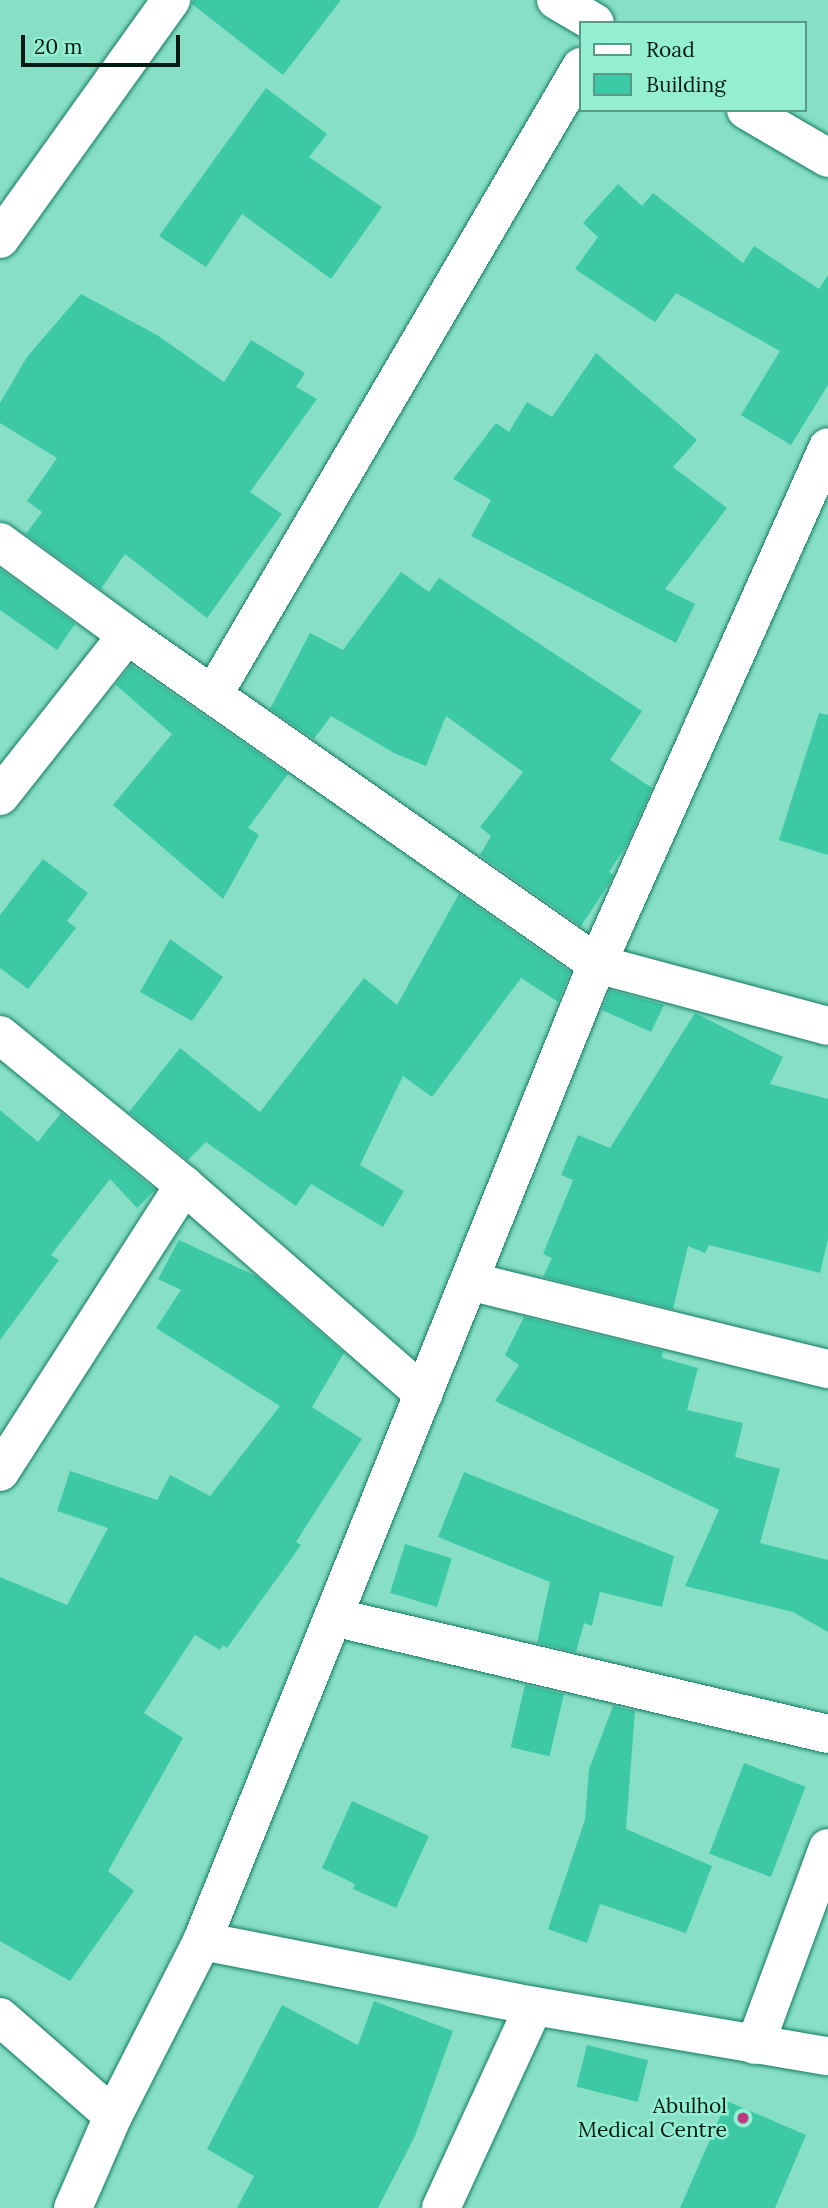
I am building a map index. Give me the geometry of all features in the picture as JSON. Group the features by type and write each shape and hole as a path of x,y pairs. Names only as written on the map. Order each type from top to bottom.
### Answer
{"street":[{"path":"0,239 171,0"},
{"path":"556,0 592,21"},
{"path":"213,695 580,69"},
{"path":"749,112 828,158"},
{"path":"73,2208 113,2116 202,1941 597,964 828,447"},
{"path":"0,542 127,635 597,964 828,1026"},
{"path":"0,796 127,635"},
{"path":"0,1034 184,1185 424,1394"},
{"path":"0,1472 184,1185"},
{"path":"469,1281 828,1369"},
{"path":"333,1618 828,1734"},
{"path":"755,2045 828,1848"},
{"path":"202,1941 534,2006 828,2056"},
{"path":"441,2208 534,2006"},
{"path":"0,2017 113,2116"}],"building":[{"path":"193,0 341,0 283,75 192,4"},
{"path":"266,88 327,134 309,157 382,207 331,279 242,214 206,267 159,236"},
{"path":"618,184 642,206 653,193 743,263 754,246 819,289 828,275 828,385 791,445 741,415 780,351 676,293 655,322 575,269 598,237 583,223"},
{"path":"81,294 157,335 224,382 251,340 305,373 296,387 317,399 250,492 282,514 207,618 125,554 101,589 26,534 42,512 27,501 57,458 0,423 0,403 27,357"},
{"path":"596,353 697,440 673,467 727,508 665,589 695,604 676,643 471,536 491,500 453,479 496,423 509,432 527,402 552,417"},
{"path":"0,569 75,624 57,650 0,610"},
{"path":"401,572 429,592 439,578 642,711 610,760 652,788 627,844 609,872 613,875 610,882 581,926 480,855 491,836 480,827 523,772 446,716 426,766 394,753 331,716 314,739 270,709 310,633 343,650"},
{"path":"131,665 288,774 248,828 259,835 223,899 113,805 172,734 116,685"},
{"path":"819,713 828,715 828,855 779,840"},
{"path":"43,859 88,893 67,921 76,928 28,989 0,968 0,915"},
{"path":"459,894 570,972 558,1002 521,978 432,1097 403,1076 360,1165 404,1191 383,1227 311,1184 296,1206 206,1142 188,1160 129,1112 180,1048 260,1112 364,978 397,1005"},
{"path":"170,939 223,977 192,1021 140,992"},
{"path":"610,990 664,1005 651,1032 602,1010"},
{"path":"695,1013 783,1057 770,1084 828,1099 828,1239 820,1273 709,1245 705,1253 688,1246 673,1309 543,1277 552,1258 543,1254 573,1180 561,1175 578,1135 610,1148"},
{"path":"0,1110 38,1142 61,1113 155,1190 137,1208 110,1179 51,1255 59,1260 0,1340"},
{"path":"179,1240 256,1276 344,1353 312,1407 362,1439 296,1542 301,1545 227,1648 223,1645 220,1650 195,1635 144,1713 183,1738 108,1871 134,1891 70,1981 0,1941 0,1577 67,1605 108,1528 57,1511 70,1471 157,1500 170,1475 210,1496 280,1406 156,1328 181,1290 158,1279"},
{"path":"524,1317 663,1351 662,1358 698,1368 687,1410 743,1423 735,1457 780,1469 760,1543 828,1560 828,1632 793,1612 685,1586 719,1510 495,1401 519,1365 505,1355"},
{"path":"464,1472 674,1556 662,1607 600,1592 592,1626 584,1623 576,1652 537,1643 550,1582 438,1537"},
{"path":"405,1544 452,1558 437,1607 390,1593"},
{"path":"525,1685 564,1694 550,1756 511,1747"},
{"path":"613,1706 635,1711 626,1829 712,1866 686,1933 600,1904 587,1943 548,1929 585,1820 589,1769"},
{"path":"744,1763 806,1787 771,1877 709,1854"},
{"path":"352,1801 429,1836 396,1908 353,1889 355,1884 322,1868"},
{"path":"374,2001 453,2031 415,2136 378,2208 237,2208 254,2176 207,2149 282,2005 358,2045"},
{"path":"587,2045 648,2060 638,2102 577,2087"},
{"path":"727,2101 806,2135 775,2208 680,2208"}],"place":[{"name":"Abulhol Medical Centre","path":"743,2118"}]}
